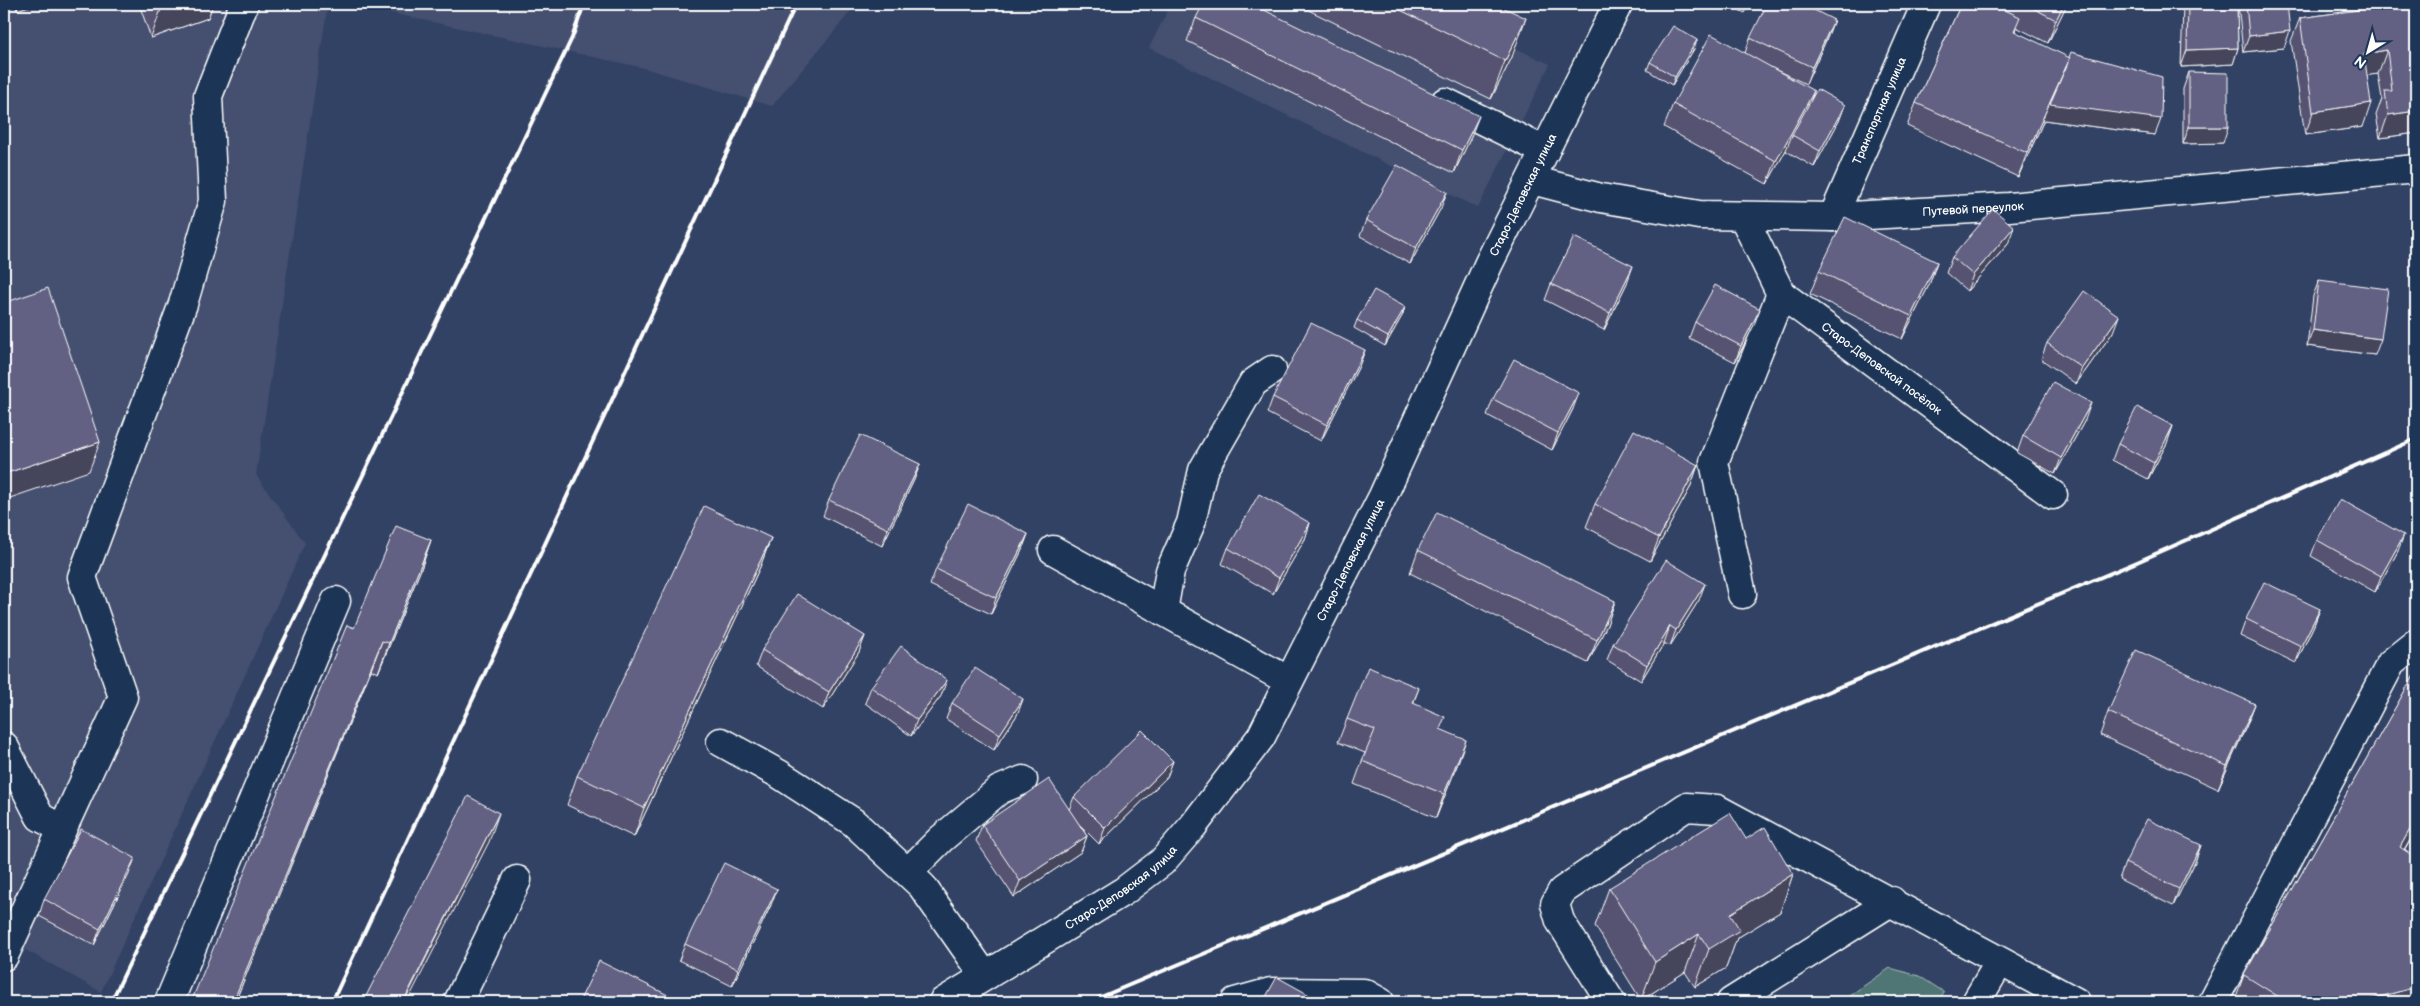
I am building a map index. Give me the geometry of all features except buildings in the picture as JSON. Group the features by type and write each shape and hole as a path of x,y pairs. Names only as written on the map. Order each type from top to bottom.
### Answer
{"street":[{"path":"4,956 123,697 82,577 183,304 213,201 208,96 244,4"},
{"name":"Старо-Деповская улица","path":"943,1002 1124,891 1162,862 1193,826 1261,737 1383,496 1488,263 1532,180 1618,4"},
{"name":"Транспортная улица","path":"1833,217 1926,4"},
{"path":"1422,90 1546,151"},
{"name":"Путевой переулок","path":"1532,180 1601,198 1699,215 1833,217 2009,207 2416,169"},
{"name":"Старо-Деповской посёлок","path":"1743,216 1781,294 2052,495"},
{"path":"1742,594 1714,462 1781,294"},
{"path":"1163,611 1170,571 1192,523 1203,470 1253,383 1272,370"},
{"path":"1054,550 1239,655 1289,681"},
{"path":"169,1002 336,601"},
{"path":"2213,1002 2390,662 2416,643"},
{"path":"722,742 779,774 853,822 922,886 985,976"},
{"path":"4,746 40,818 62,829"},
{"path":"908,872 941,838 999,790 1023,780"},
{"path":"1611,1002 1560,921 1555,904 1562,891 1686,808 1717,809 1892,901 1999,963 2076,1002"},
{"path":"458,1002 517,880"},
{"path":"1731,1002 1892,901"},
{"path":"1976,1002 1999,963"},
{"path":"1235,1002 1271,992 1364,993 1380,1002"}],"shaded area":[{"path":"4,4 328,4 256,475 305,543 101,992 4,938"},
{"path":"350,4 857,4 772,106 644,68"},
{"path":"1171,4 1420,4 1550,64 1478,208 1149,48"}],"green space":[{"path":"1890,968 1919,976 1944,992 1938,1002 1840,1002"}],"railway":[{"path":"111,1002 572,38 584,4"},
{"path":"332,1002 796,4"},
{"path":"1089,1002 2137,562 2416,439"}]}
